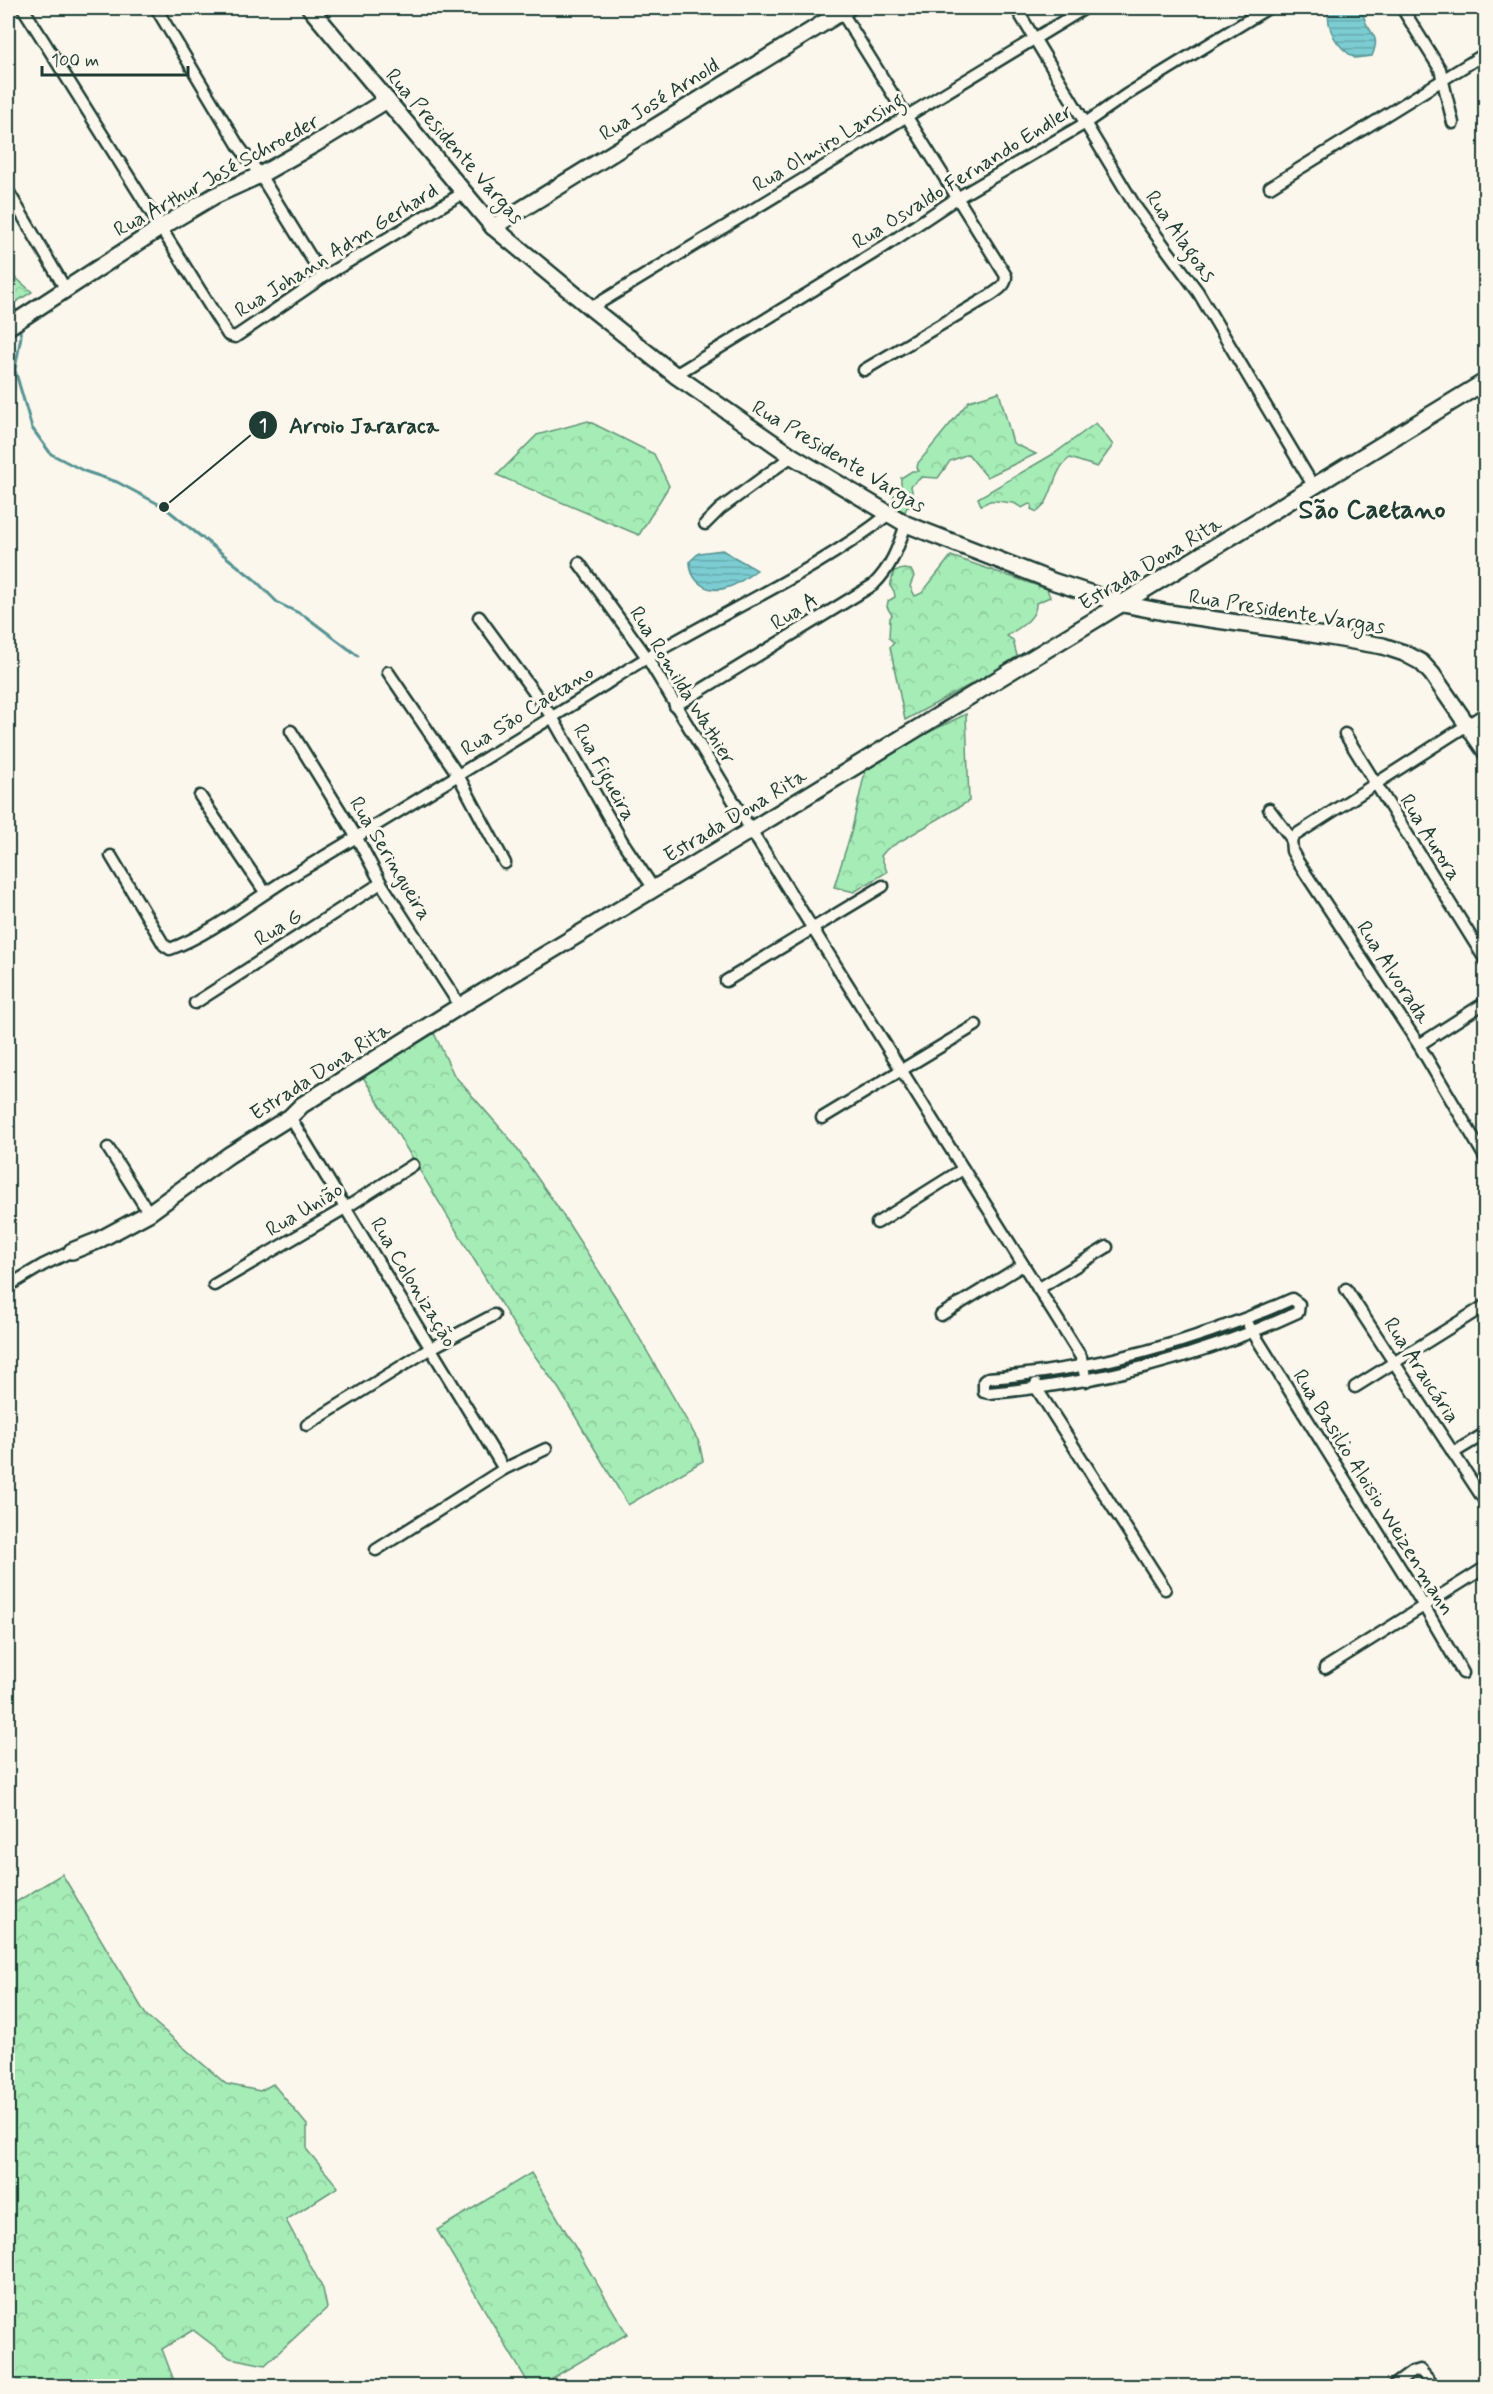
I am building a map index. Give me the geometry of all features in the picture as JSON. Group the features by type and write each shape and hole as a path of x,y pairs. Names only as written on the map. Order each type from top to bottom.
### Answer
{"street":[{"path":"23,8 160,228"},
{"path":"156,8 238,145 260,175 323,277"},
{"name":"Rua Presidente Vargas","path":"310,8 463,194 493,227 675,375 792,456 906,524 1055,582 1123,604 1169,614 1240,622 1371,644 1404,653 1421,662 1468,724 1485,752"},
{"name":"Rua Alagoas","path":"1016,8 1137,209 1198,292 1314,487"},
{"name":"Rua Olmiro Lansing","path":"591,308 1085,8"},
{"name":"Rua Osvaldo Fernando Endler","path":"675,375 882,248 957,198 1084,124 1126,95 1268,8"},
{"path":"1402,8 1440,69 1453,123"},
{"path":"843,9 1006,276 1003,287 991,295 864,370"},
{"name":"Rua José Arnold","path":"493,227 843,9"},
{"path":"1270,187 1485,53"},
{"name":"Rua Arthur José Schroeder","path":"8,327 160,228 214,196 260,175 387,100"},
{"path":"8,191 65,288"},
{"name":"Rua Johann Adm Gerhard","path":"160,228 228,335 235,337 323,277 463,194"},
{"name":"Estrada Dona Rita","path":"8,1286 149,1213 229,1155 290,1117 302,1105 460,1006 1123,604 1485,381"},
{"path":"705,524 720,509 792,456"},
{"name":"Rua São Caetano","path":"111,856 164,945 170,950 188,943 265,892 357,838 646,656 771,588 853,540 889,514"},
{"name":"Rua A","path":"675,706 873,585 886,572 897,551 906,524"},
{"name":"Rua Romilda Wathier","path":"579,563 646,656 751,830 1081,1358 1086,1381"},
{"name":"Rua Figueira","path":"479,617 552,717 622,841 654,889"},
{"path":"388,672 458,775 505,863"},
{"path":"1291,838 1485,713"},
{"name":"Rua Seringueira","path":"291,731 357,838 381,883 460,1006"},
{"name":"Rua Aurora","path":"1344,734 1485,961"},
{"path":"200,796 265,892"},
{"name":"Rua Alvorada","path":"1269,809 1291,838 1292,851 1298,862 1419,1045 1485,1159"},
{"name":"Rua G","path":"195,1004 381,883"},
{"path":"726,981 883,886"},
{"path":"1419,1045 1485,1002"},
{"path":"822,1118 976,1025"},
{"name":"Rua Colonização","path":"290,1117 347,1207 504,1469"},
{"path":"108,1148 149,1213"},
{"name":"Rua União","path":"214,1285 347,1207 413,1165"},
{"path":"876,1223 963,1168"},
{"path":"1038,1289 1107,1248"},
{"path":"941,1315 1023,1265"},
{"name":"Rua Araucária","path":"1346,1289 1485,1503"},
{"path":"1292,1299 1299,1304 1298,1312 1252,1332 1174,1360 1086,1381 1037,1389 989,1393 984,1392 982,1386 988,1378 1083,1367 1170,1346 1247,1319 1292,1299"},
{"path":"1355,1387 1485,1305"},
{"path":"307,1425 431,1348 494,1315"},
{"name":"Rua Basilio Aloisio Weizenmann","path":"1247,1319 1252,1332 1424,1606 1462,1673"},
{"path":"1034,1374 1037,1389 1165,1589"},
{"path":"1453,1453 1485,1433"},
{"path":"376,1550 504,1469 546,1449"},
{"path":"1325,1668 1485,1567"},
{"path":"1394,2386 1412,2372 1420,2370 1434,2386"}],"green space":[{"path":"8,271 32,292 8,307"},
{"path":"999,392 1013,443 1036,454 987,477 968,454 950,461 938,478 922,477 911,486 913,497 918,502 915,507 907,507 905,512 895,507 893,495 905,492 901,486 901,478 912,471 919,471 918,463 969,401"},
{"path":"588,421 654,454 669,486 639,535 497,475 537,435"},
{"path":"1096,423 1113,445 1097,467 1070,458 1059,470 1047,500 1037,512 1031,509 1032,505 1029,504 1022,508 1014,503 992,501 981,505 978,498 1055,453"},
{"path":"951,556 1047,589 1050,597 1036,603 1030,618 1007,636 1013,640 1017,656 1014,661 905,720 890,647 894,643 889,638 892,615 887,607 888,601 895,597 890,586 894,571 911,570 914,576 910,586 915,596 922,593"},
{"path":"966,714 969,801 887,849 881,856 887,872 854,892 834,887 851,833 867,763"},
{"path":"434,1033 454,1075 510,1139 557,1206 620,1304 699,1442 703,1461 628,1505 559,1389 521,1337 363,1077"},
{"path":"62,1874 146,2015 226,2084 260,2091 273,2084 307,2125 307,2150 338,2187 286,2220 323,2289 327,2308 265,2365 230,2358 193,2330 162,2349 176,2386 8,2386 8,1907"},
{"path":"531,2173 627,2334 539,2386 530,2386 437,2230"}],"water":[{"path":"1328,8 1362,9 1375,41 1372,56 1355,58 1338,43 1329,24"},
{"path":"722,550 757,570 729,587 707,588 693,575 690,561 699,553"}],"waterway":[{"path":"8,300 18,313"},
{"path":"19,326 21,336 15,370 32,428 51,454 84,471 117,482 164,507 255,580 278,603 305,616 358,656"}],"place":[{"name":"Arroio Jararaca","path":"164,507"}],"district":[{"name":"São Caetano","path":"1372,509"}]}
